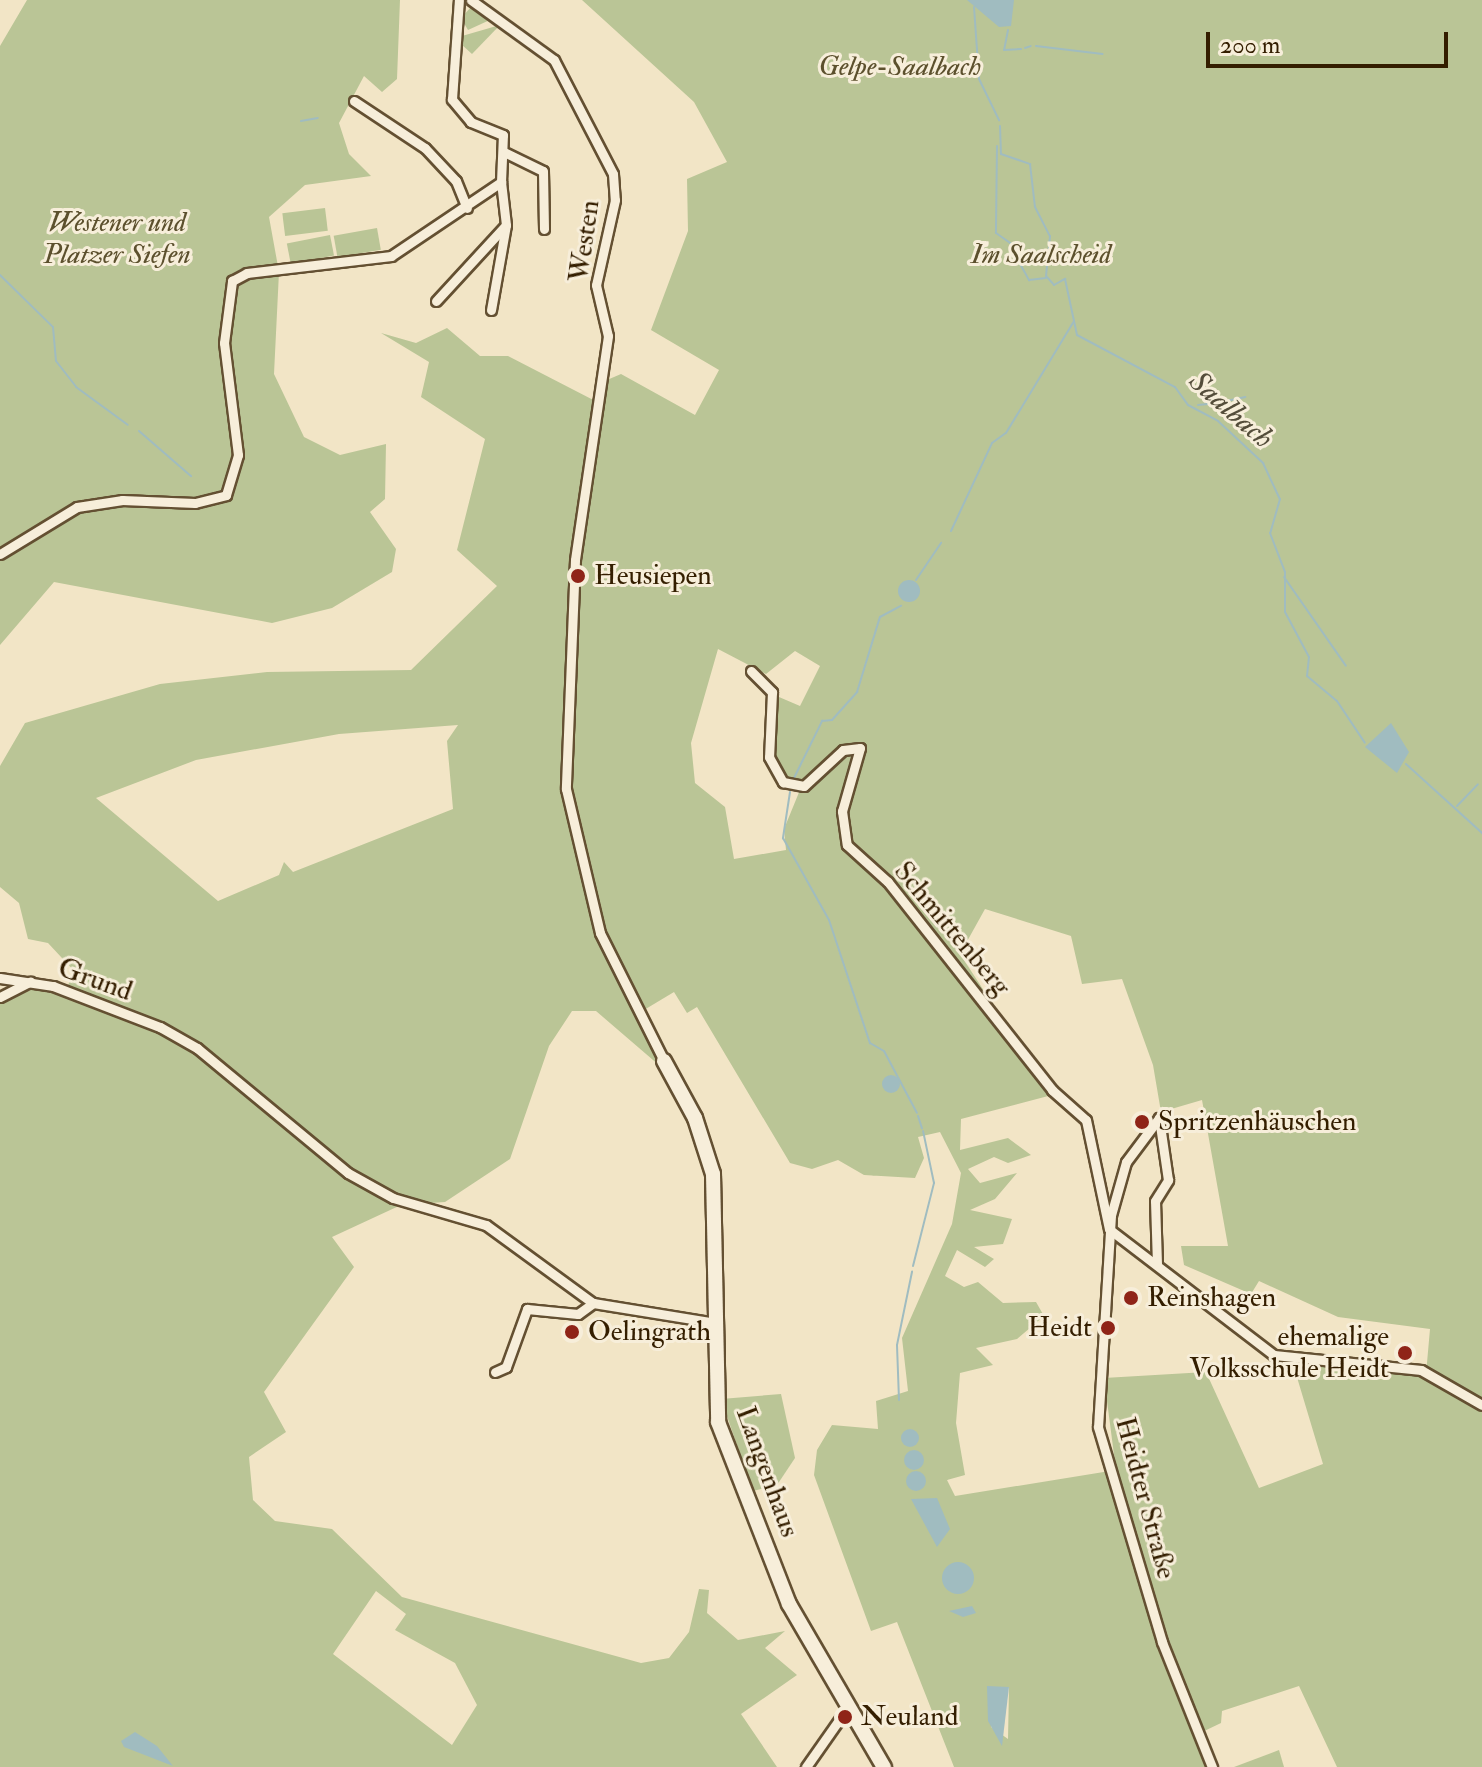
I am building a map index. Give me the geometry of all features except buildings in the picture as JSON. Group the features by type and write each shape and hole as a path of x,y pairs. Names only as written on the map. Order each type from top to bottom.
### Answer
{"street":[{"name":"Westen","path":"459,0 452,99 464,117 503,135 504,152 543,171 544,229"},
{"name":"Westen","path":"471,0 554,60 613,174 615,200 596,285 608,336 575,591 569,821 600,933 628,995"},
{"path":"354,101 425,148 456,181 467,208"},
{"path":"491,310 506,225 501,182 504,152"},
{"path":"0,554 77,507 122,500 195,503 230,491 239,437 225,363 226,294 242,274 286,272 382,259 467,208 501,182"},
{"path":"436,301 506,225"},
{"name":"Schmittenberg","path":"751,671 772,692 769,757 783,782 804,786 843,750 860,748 842,811 847,845 888,882 1052,1090 1086,1120 1109,1229"},
{"path":"0,978 30,982"},
{"name":"Grund","path":"0,997 30,982 174,1035 348,1173 393,1198 486,1225 593,1303"},
{"name":"Langenhaus","path":"628,995 691,1107 713,1174 718,1422 789,1604 884,1767"},
{"path":"1157,1264 1155,1201 1168,1180 1159,1118 1126,1162 1109,1229 1274,1355 1421,1370 1482,1405"},
{"name":"Heidter Straße","path":"1109,1229 1098,1427 1162,1642 1212,1767"},
{"path":"495,1372 506,1367 527,1309 578,1314 593,1303 717,1323"},
{"path":"806,1767 848,1707"}],"green space":[{"name":"Westener und Platzer Siefen","path":"27,0 400,0 397,79 382,92 364,76 339,123 349,154 371,176 305,185 269,217 279,272 274,374 304,437 340,455 386,444 385,499 370,512 396,549 392,572 332,608 272,623 54,582 0,645 0,46"},
{"path":"582,0 1482,0 1482,1767 1337,1767 1299,1686 1222,1711 1221,1723 1198,1734 1211,1767 954,1767 897,1622 871,1631 814,1475 817,1450 832,1425 878,1429 876,1401 908,1391 902,1338 952,1224 961,1173 940,1132 918,1137 924,1158 915,1178 864,1175 838,1160 812,1169 790,1163 697,1007 687,1013 674,992 644,1010 660,1066 596,1011 572,1011 549,1046 510,1159 445,1202 401,1205 332,1237 354,1267 264,1392 286,1432 249,1457 253,1500 275,1521 332,1529 402,1597 641,1663 669,1658 689,1632 699,1589 709,1590 707,1613 738,1640 785,1631 765,1648 797,1675 741,1714 777,1767 0,1767 0,999 41,987 144,1025 67,987 75,972 48,943 28,939 19,903 0,887 0,766 25,723 160,684 267,672 411,670 497,586 457,550 485,439 421,397 429,362 381,333 416,343 447,328 480,356 508,356 603,405 607,380 621,374 695,415 719,370 651,330 688,231 687,179 727,162 694,102","holes":["718,649 766,674 795,651 820,666 800,706 779,697 772,757 788,782 802,785 784,829 786,850 734,859 725,807 695,783 691,743","458,725 447,741 453,809 293,872 284,862 279,875 218,901 96,798 196,760 339,734","985,909 1071,936 1082,984 1122,979 1153,1065 1161,1112 1202,1100 1228,1246 1181,1246 1184,1265 1251,1294 1259,1281 1338,1317 1430,1329 1426,1374 1293,1364 1323,1464 1259,1488 1206,1372 1104,1378 1116,1470 955,1496 947,1480 965,1475 956,1423 960,1373 993,1365 976,1348 1017,1339 1044,1316 1036,1302 1003,1303 978,1282 964,1287 945,1276 957,1250 985,1267 994,1259 974,1247 1003,1244 1012,1219 970,1210 995,1199 1017,1173 980,1183 968,1169 994,1157 1008,1163 1031,1155 1008,1138 960,1150 961,1119 1052,1095 960,954","376,1591 406,1614 395,1630 455,1663 477,1705 452,1745 333,1654","999,1687 1009,1687 1008,1739 991,1727"]},
{"path":"472,6 492,19 468,30 461,18"},
{"path":"500,25 472,54 461,44 462,36"},
{"path":"325,208 328,231 285,236 282,213"},
{"path":"377,228 381,250 337,257 334,236"},
{"path":"330,235 334,256 291,264 287,243"},
{"path":"781,1394 795,1458 777,1485 753,1491 721,1399"},
{"path":"1279,1750 1284,1767 1234,1767"}],"water":[{"path":"967,0 1014,0 1011,26 999,27"},
{"path":"909,580 917,583 920,591 917,599 909,602 901,599 898,591 901,583"},
{"path":"1391,723 1409,752 1397,773 1365,747"},
{"path":"891,1075 900,1084 891,1093 882,1084"},
{"path":"910,1429 917,1431 917,1445 910,1447 903,1445 901,1438 903,1431"},
{"path":"914,1450 921,1453 924,1460 921,1467 914,1470 907,1467 904,1460 907,1453"},
{"path":"912,1471 920,1471 926,1481 920,1491 912,1491 906,1485 906,1477"},
{"path":"937,1498 950,1529 937,1547 911,1499"},
{"path":"958,1562 969,1567 974,1578 969,1589 958,1594 947,1589 942,1578 947,1567"},
{"path":"972,1606 976,1613 963,1617 949,1611"},
{"path":"987,1686 1009,1687 1002,1746 988,1721"},
{"path":"135,1732 157,1746 173,1766 124,1747 121,1741"}],"waterway":[{"name":"Saalbach","path":"974,7 979,79 999,120"},
{"path":"1008,30 1004,50 1021,49"},
{"path":"1025,48 1031,46"},
{"path":"1036,46 1103,54"},
{"path":"301,121 318,118"},
{"name":"Saalbach","path":"1000,126 1001,154 1030,164 1035,207 1050,236 1046,276 1054,285 1065,279 1077,335 1175,387 1188,405 1218,421 1263,463 1280,499 1270,533 1285,572 1285,612 1309,657 1307,676 1337,701 1365,743"},
{"path":"997,146 996,233 1022,251 1019,262 1029,280 1046,278"},
{"path":"0,275 53,327 56,361 76,387 128,425"},
{"name":"Heusiepen","path":"951,531 992,443 1006,433 1074,321"},
{"path":"1217,403 1245,397"},
{"path":"1198,405 1208,404"},
{"path":"139,431 191,476"},
{"name":"Heusiepen","path":"916,580 941,543"},
{"path":"1284,577 1346,666"},
{"name":"Heusiepen","path":"794,778 822,721 832,720 857,692 880,617 901,606"},
{"name":"Saalbach","path":"1406,764 1482,833"},
{"path":"1457,806 1478,784"},
{"name":"Heusiepen","path":"790,792 783,838 829,920 870,1043 884,1051 917,1113"},
{"name":"Heusiepen","path":"918,1116 922,1128"},
{"name":"Heusiepen","path":"913,1266 934,1183 923,1131"},
{"name":"Heusiepen","path":"899,1400 897,1345 912,1272"}],"place":[{"name":"Heusiepen","path":"578,576"},
{"name":"Spritzenhäuschen","path":"1142,1122"},
{"name":"Reinshagen","path":"1131,1298"},
{"name":"Heidt","path":"1108,1328"},
{"name":"Oelingrath","path":"572,1332"},
{"name":"ehemalige Volksschule Heidt","path":"1405,1353"},
{"name":"Neuland","path":"845,1717"}],"park label":[{"name":"Gelpe-Saalbach","path":"900,67"},
{"name":"Im Saalscheid","path":"1041,255"}]}
